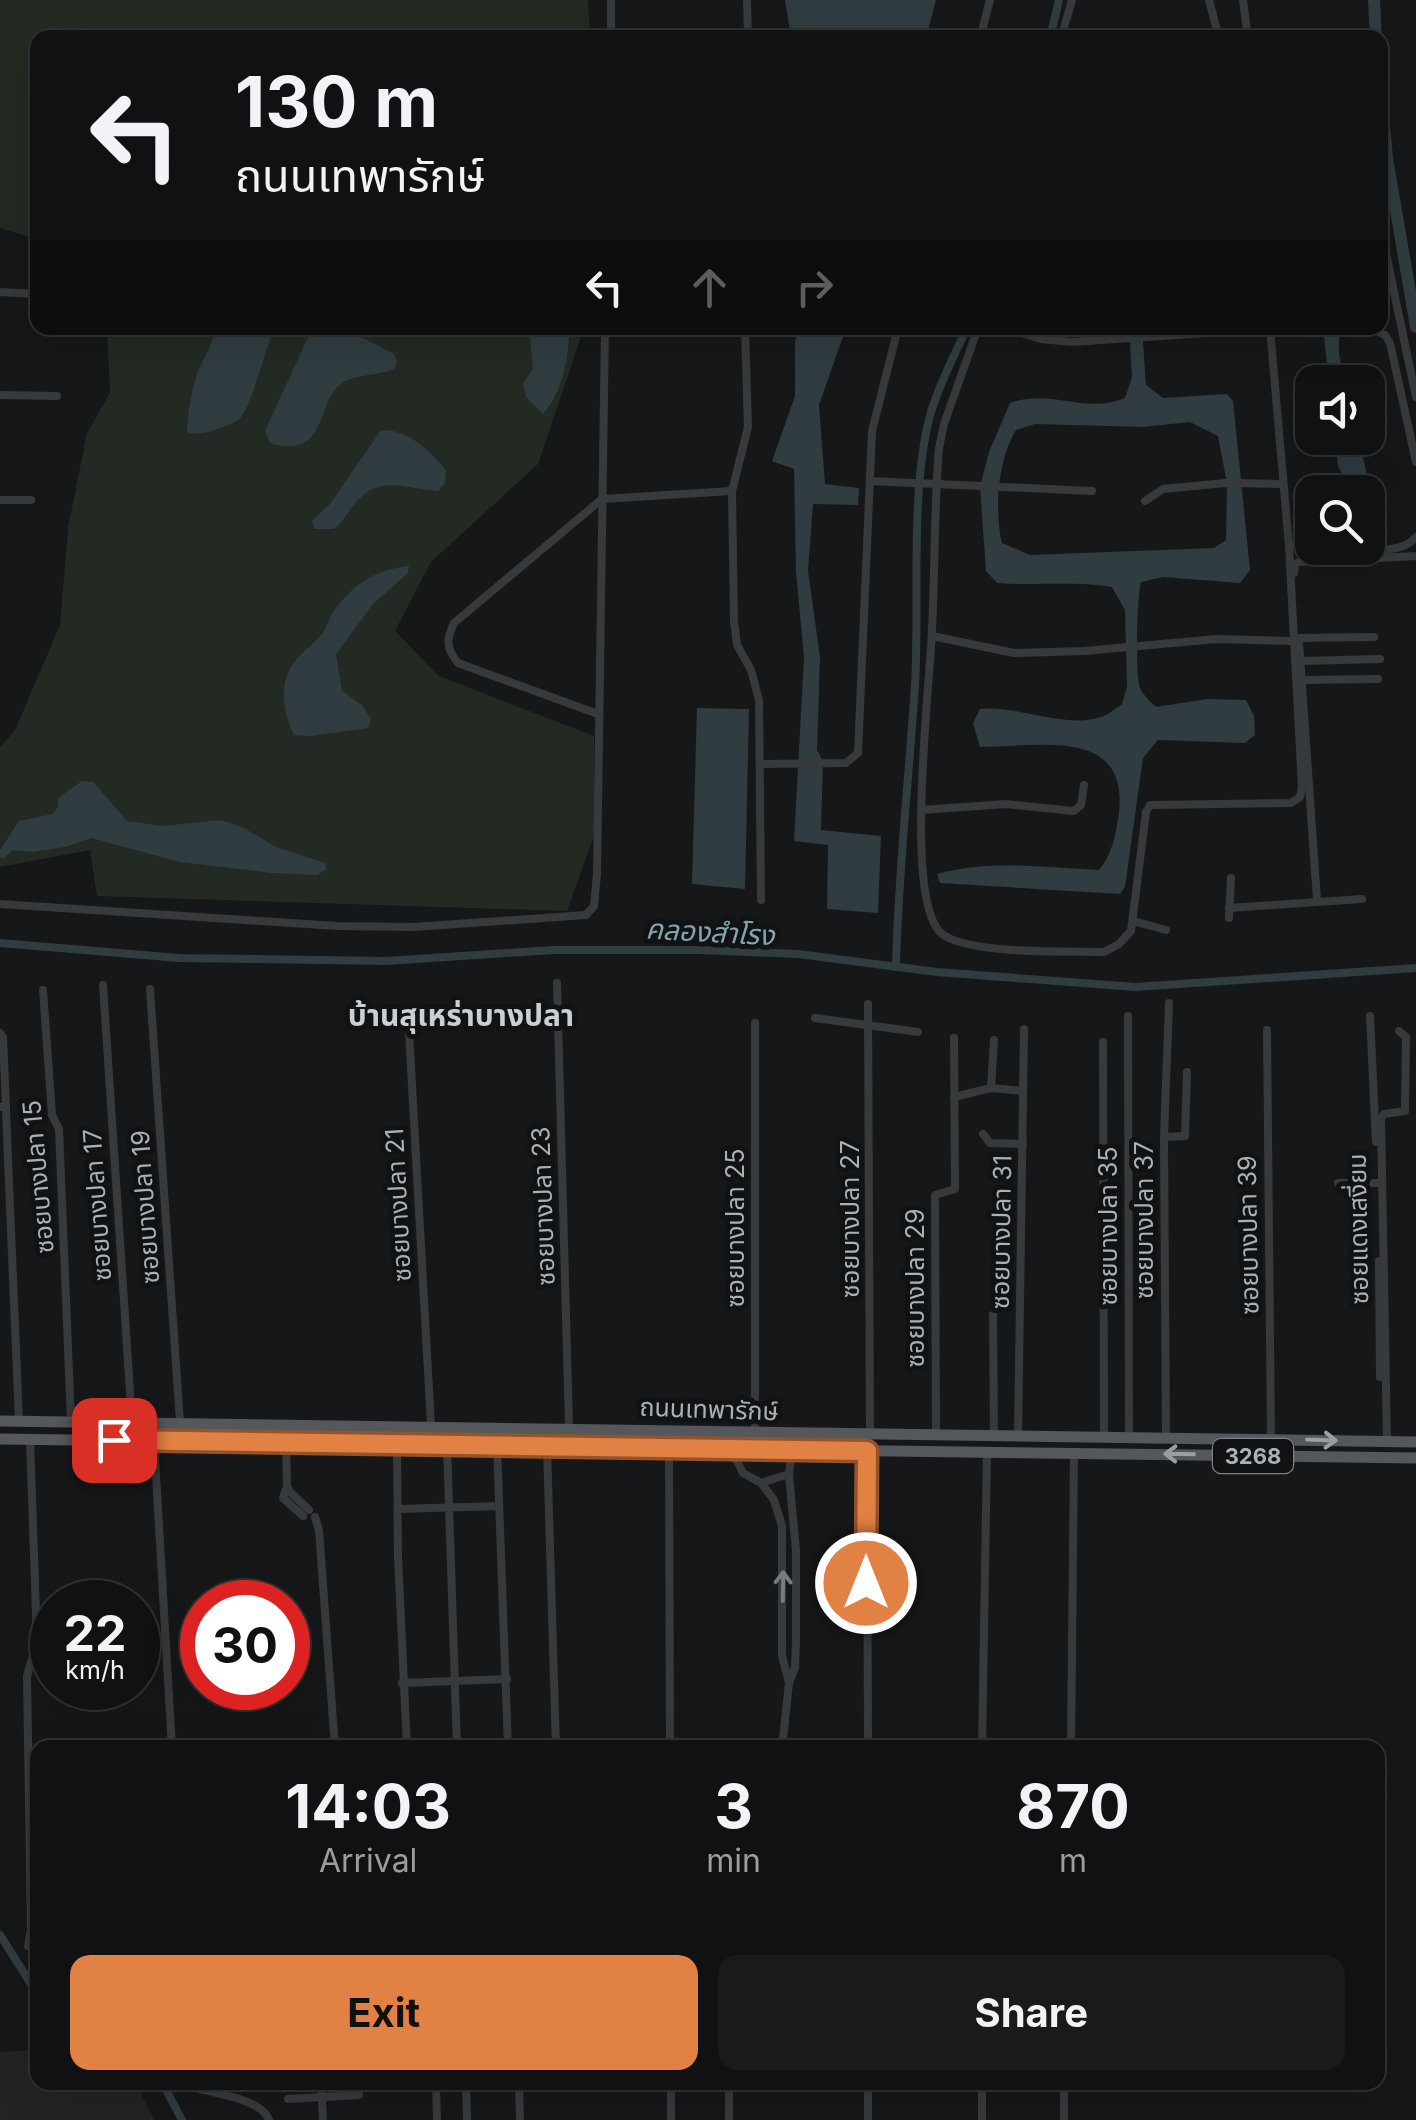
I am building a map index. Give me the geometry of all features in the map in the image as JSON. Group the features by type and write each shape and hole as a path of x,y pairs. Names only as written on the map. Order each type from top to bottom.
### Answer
{"main road":[{"name":"ถนนเทพารักษ์","path":"0,1420 1416,1442"},
{"path":"904,1434 904,1451"},
{"name":"ถนนเทพารักษ์","path":"0,1440 1416,1458"}],"street":[{"path":"611,0 611,30"},
{"path":"748,0 748,30"},
{"path":"982,30 990,0"},
{"path":"1063,30 1072,0"},
{"path":"1209,0 1218,30"},
{"path":"1243,0 1247,30"},
{"path":"1388,263 1416,398"},
{"path":"0,292 30,294"},
{"path":"0,904 336,926 414,926 586,915 594,906 596,874 604,335"},
{"path":"745,335 748,427 732,491 734,621 738,645 757,685 761,900"},
{"path":"760,764 846,763 858,753 874,416 896,335"},
{"path":"976,335 944,424 936,483 922,810 926,898 934,923 950,939 992,949 1104,952 1126,938 1134,921 1150,804 1291,803 1300,797 1295,564 1416,556"},
{"path":"1031,335 1050,340 1182,335"},
{"path":"1270,335 1281,484 1301,661 1317,900"},
{"path":"1383,335 1390,343 1416,462"},
{"path":"0,396 57,396"},
{"path":"872,481 1092,491"},
{"path":"1145,501 1159,490 1281,484"},
{"path":"598,714 458,663 447,638 454,623 602,498 732,491"},
{"path":"0,500 32,500"},
{"path":"1385,548 1400,548 1416,538"},
{"path":"1289,546 1295,546"},
{"path":"932,636 1014,653 1216,638 1374,637"},
{"path":"1301,661 1380,659"},
{"path":"1302,680 1378,678"},
{"path":"922,810 1006,804 1074,811 1081,804 1084,785"},
{"path":"1230,878 1229,913 1317,900 1362,899"},
{"path":"1134,921 1166,930"},
{"name":"ซอยบางปลา 23","path":"557,982 569,1428"},
{"name":"ซอยบางปลา 17","path":"102,984 132,1422"},
{"name":"ซอยบางปลา 19","path":"150,989 180,1422"},
{"name":"ซอยบางปลา 15","path":"43,990 52,1115 59,1129 71,1421"},
{"name":"ซอยบางปลา 27","path":"868,1004 870,1434"},
{"name":"ซอยบางปลา 37","path":"1166,1437 1164,1137 1170,1004"},
{"name":"ซอยบางปลา 21","path":"376,1016 408,1014 431,1425"},
{"name":"ซอยบางปลา 35","path":"1128,1016 1129,1436"},
{"name":"ซอยแดงเสงี่ยม","path":"1370,1016 1386,1442"},
{"path":"815,1018 918,1032"},
{"name":"ซอยบางปลา 25","path":"755,1022 755,1433"},
{"name":"ซอยบางปลา 31","path":"1018,1436 1024,1030"},
{"name":"ซอยบางปลา 39","path":"1267,1030 1271,1439"},
{"path":"1386,1442 1381,1118 1405,1111 1406,1037 1399,1031"},
{"path":"0,1033 19,1421"},
{"name":"ซอยบางปลา 29","path":"936,1435 934,1195 955,1188 954,1038"},
{"path":"990,1088 994,1040"},
{"path":"1103,1042 1104,1436"},
{"path":"1164,1137 1186,1134 1187,1072"},
{"path":"954,1097 990,1088 1024,1091"},
{"path":"983,1134 990,1143 1023,1144"},
{"path":"1338,1183 1377,1183"},
{"path":"993,1315 994,1435"},
{"path":"30,1439 37,1642 27,1676 30,1866"},
{"path":"154,1440 172,1740"},
{"path":"286,1442 287,1486 283,1498 306,1513 319,1530 334,1740"},
{"path":"397,1444 406,1740"},
{"path":"447,1444 457,1740"},
{"path":"498,1445 508,1740"},
{"path":"547,1446 556,1740"},
{"path":"669,1448 670,1740"},
{"path":"732,1449 743,1473 762,1483 774,1500 783,1542 782,1656 788,1682 783,1740"},
{"path":"788,1682 795,1668 796,1641 796,1551 788,1474 792,1450"},
{"path":"867,1451 868,1740"},
{"path":"982,1740 986,1452"},
{"path":"1071,1740 1074,1452"},
{"path":"762,1483 788,1474"},
{"path":"774,1500 789,1494"},
{"path":"398,1509 499,1506"},
{"path":"402,1683 507,1680"},
{"path":"28,1946 30,1935"},
{"path":"203,2090 258,2106 269,2120"},
{"path":"322,2090 323,2120"},
{"path":"436,2090 437,2120"},
{"path":"466,2090 467,2120"},
{"path":"519,2090 520,2120"},
{"path":"670,2090 671,2120"},
{"path":"728,2120 729,2090"},
{"path":"868,2090 868,2120"},
{"path":"982,2090 982,2120"},
{"path":"1064,2090 1064,2120"},
{"path":"288,2100 359,2095"}],"shaded area":[{"path":"0,0 588,0 590,30 30,30 30,239 0,228"},
{"path":"785,0 936,0 928,30 790,30"},
{"path":"107,335 582,335 538,464 431,562 395,631 439,676 594,736 595,833 567,911 97,896 90,850 0,867 0,748 15,730 60,625 68,528 87,433 110,393"},
{"path":"214,335 272,335 240,418 210,432 187,432 195,381"},
{"path":"309,335 357,335 394,354 394,369 341,384 318,427 302,444 270,443 265,431"},
{"path":"530,335 569,335 560,385 543,414 526,397 523,384 533,369"},
{"path":"797,335 844,335 819,405 825,484 859,488 858,505 813,504 808,571 820,657 817,750 823,761 821,830 881,836 878,913 827,909 828,845 794,841 804,657 796,572 794,469 772,461 795,396"},
{"path":"1129,335 1142,335 1146,385 1163,398 1227,394 1233,401 1250,570 1240,583 1163,577 1141,582 1137,668 1140,688 1156,707 1207,699 1246,700 1254,716 1255,735 1245,743 1158,740 1143,758 1125,887 1120,894 940,883 937,874 977,867 1099,870 1111,850 1119,812 1118,785 1109,766 1094,754 1075,747 980,747 973,723 980,709 1088,720 1104,716 1122,704 1127,687 1125,610 1112,587 997,583 986,571 980,487 989,452 1010,403 1040,398 1096,404 1125,398 1132,377","holes":["1190,422 1218,436 1227,483 1226,540 1214,548 1030,555 1002,543 999,485 1005,455 1016,430 1035,424 1143,427"]},
{"path":"1324,335 1339,335 1341,365 1327,365"},
{"path":"381,430 401,433 425,448 446,470 445,483 438,491 378,487 360,498 334,529 314,529 312,521 330,504"},
{"path":"1337,455 1362,455 1367,475 1343,475"},
{"path":"409,566 408,573 373,604 336,654 342,691 362,705 371,719 368,728 294,735 287,717 284,688 295,661 322,634 340,603 356,587 375,575"},
{"path":"697,708 749,709 745,889 692,884"},
{"path":"82,781 93,782 127,821 162,826 221,820 276,847 325,863 326,870 317,875 272,873 180,862 91,838 33,852 13,850 3,859 0,857 0,850 19,821 53,814 58,798"},
{"path":"30,2050 30,2090 139,2090 154,2120 0,2120 0,2052"}],"waterway":[{"path":"1052,30 1059,0"},
{"path":"1374,0 1376,30"},
{"path":"1388,164 1416,327"},
{"path":"896,967 915,685 920,476 931,412 964,335"},
{"name":"คลองสำโรง","path":"0,943 179,958 386,961 553,950 699,950 798,954 937,972 1135,987 1416,968"},
{"path":"0,1935 30,1982"},
{"path":"166,2090 182,2120"}],"district":[{"name":"บ้านสุเหร่าบางปลา","path":"461,1016"}],"route":[{"path":"114,1440 867,1451 866,1583"}]}
